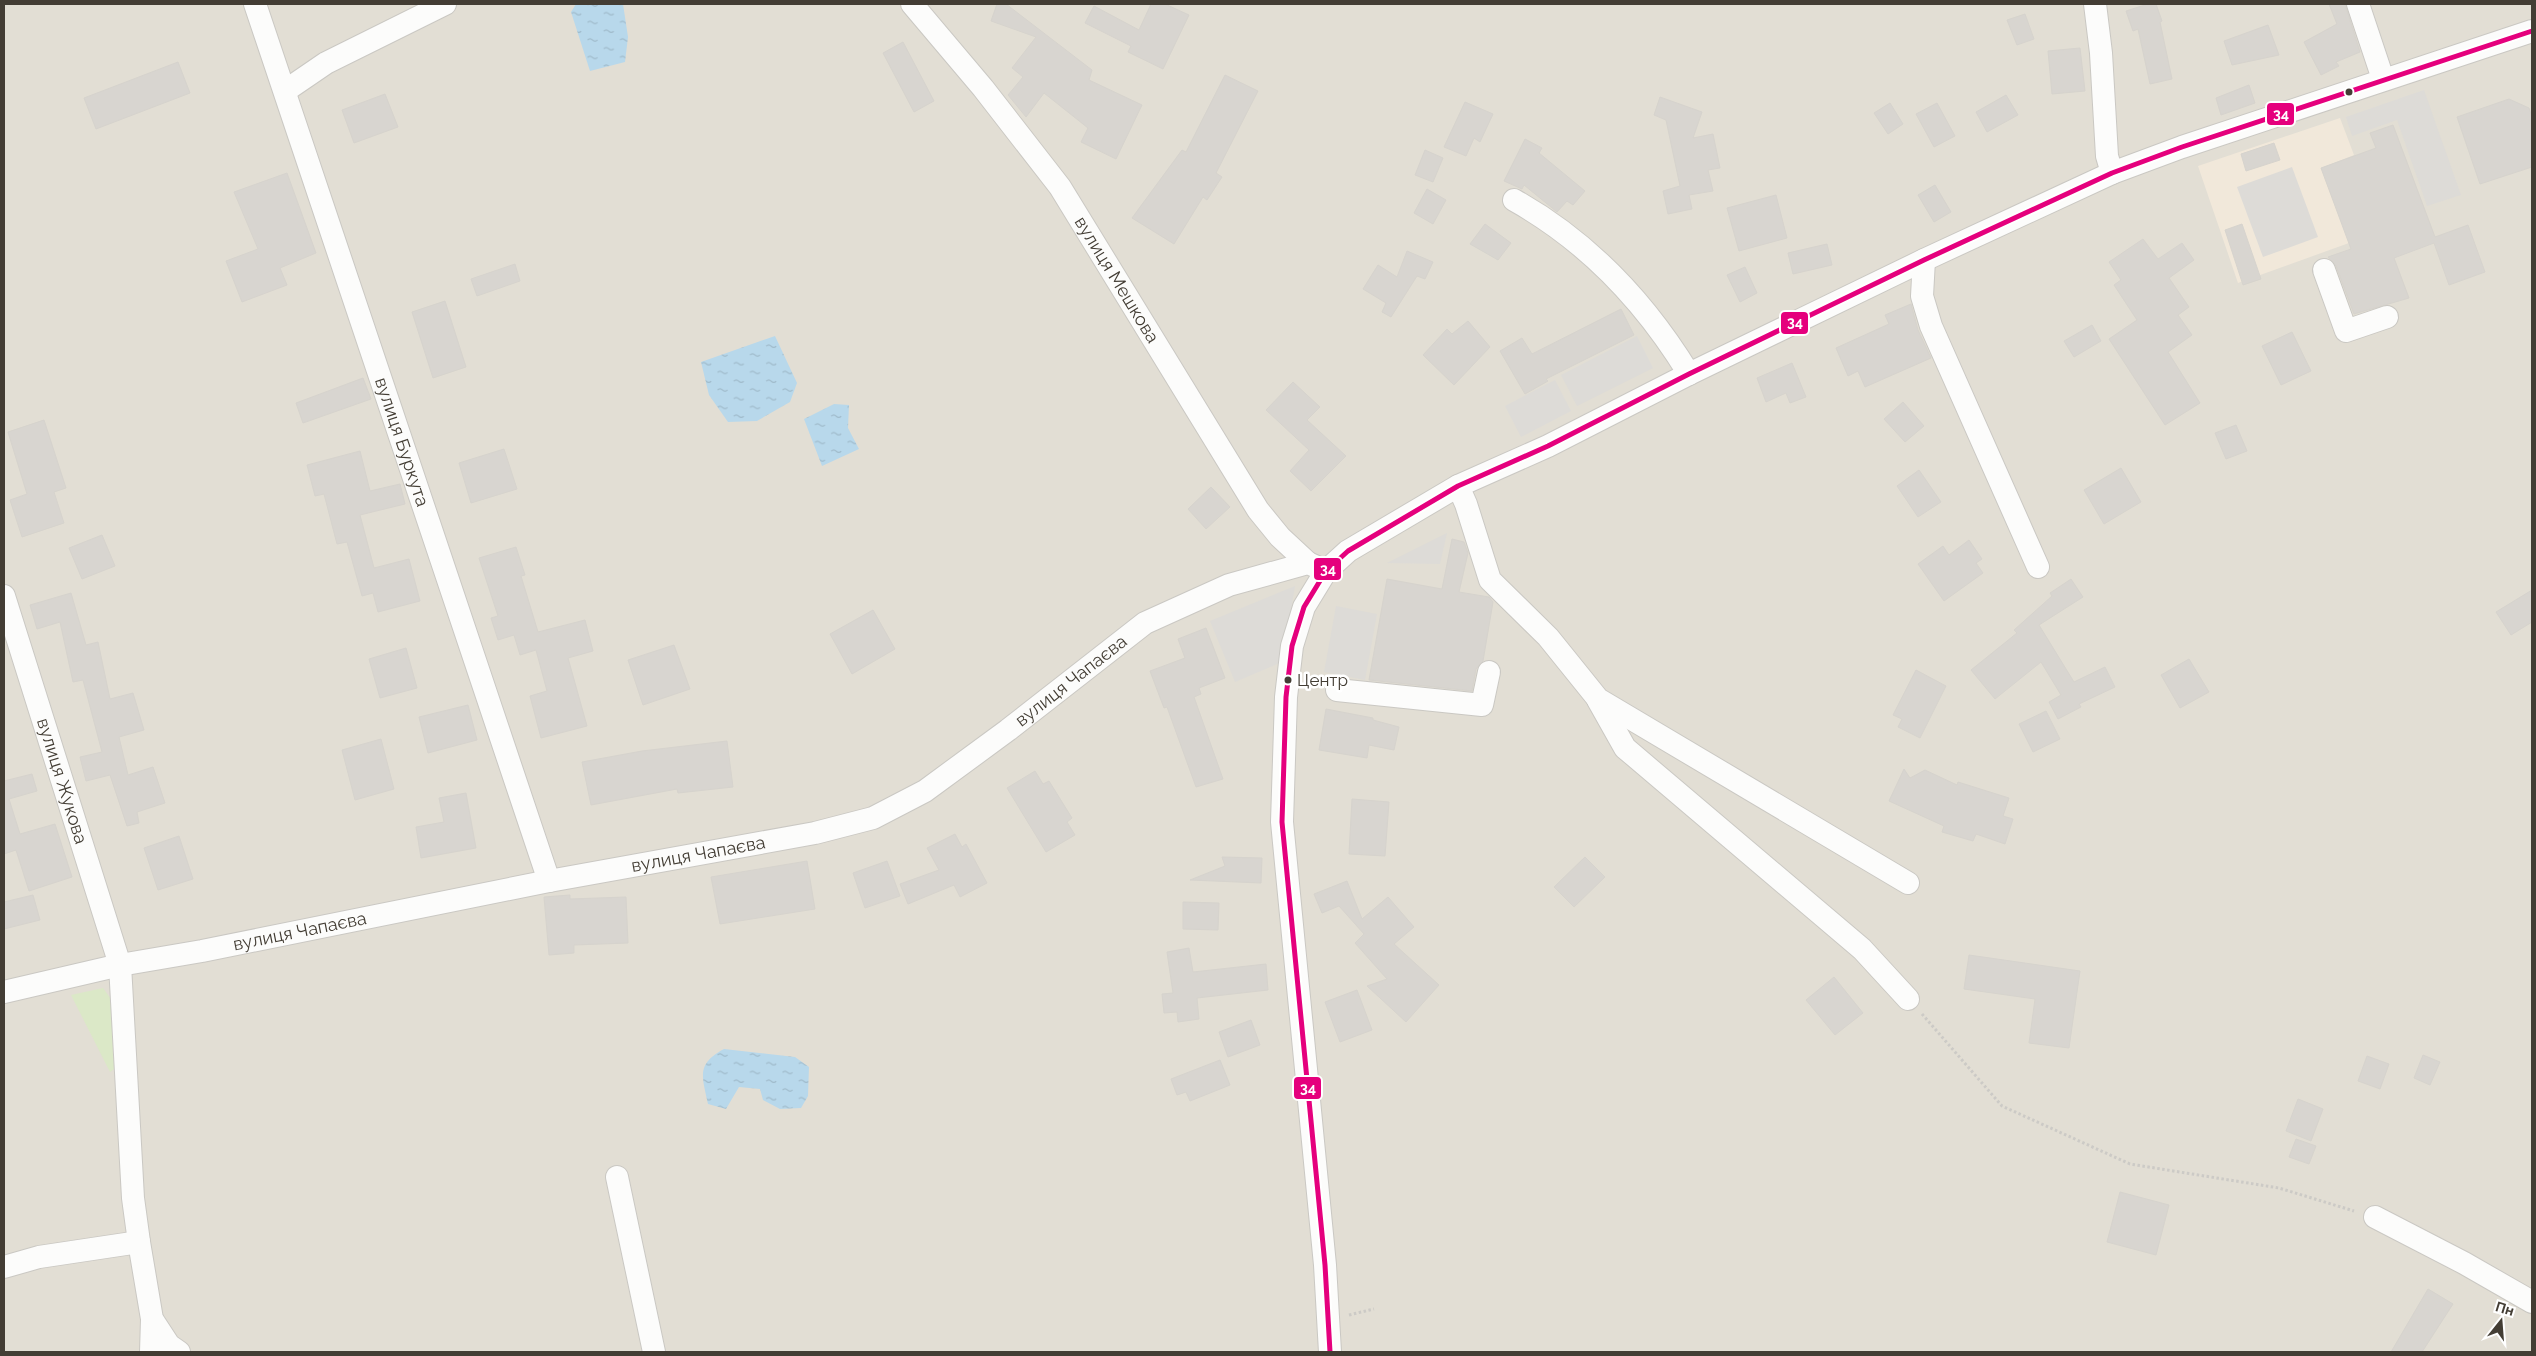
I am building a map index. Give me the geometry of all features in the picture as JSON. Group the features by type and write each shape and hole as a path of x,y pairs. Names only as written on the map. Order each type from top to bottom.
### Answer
{"street":[{"name":"вулиця Буркута","path":"255,4 548,881"},
{"path":"285,91 326,62 445,4"},
{"name":"вулиця Мешкова","path":"912,4 983,88 1060,188 1258,510 1280,536 1317,567"},
{"path":"2095,4 2101,53 2107,156 2112,173"},
{"path":"2358,4 2383,79"},
{"path":"1330,1352 1324,1255 1282,822 1286,697 1292,646 1317,567 1348,552 1458,486 1548,446 1689,374 1924,260 2112,173 2182,147 2383,79 2532,31"},
{"path":"1514,200 1538,213 1579,242 1622,283 1669,343 1689,374"},
{"path":"1924,260 1922,296 1931,326 2038,567"},
{"path":"2324,270 2346,331 2387,317"},
{"path":"1458,486 1466,504 1490,580 1548,637 1598,699 1625,748 1862,949 1908,999"},
{"name":"вулиця Чапаєва","path":"4,992 120,965 202,951 548,881 815,834 873,818 925,791 1008,730 1145,623 1229,585 1317,567"},
{"name":"вулиця Жукова","path":"4,596 120,965 133,1198 152,1320"},
{"path":"1337,690 1482,705 1489,672"},
{"path":"1598,699 1908,883"},
{"path":"617,1177 654,1352"},
{"path":"2374,1217 2464,1263 2532,1302"},
{"path":"4,1267 39,1257 139,1242"},
{"path":"151,1352 152,1320"},
{"path":"152,1320 169,1345 179,1352"}],"path":[{"path":"1908,999 2002,1106 2130,1164 2279,1188 2374,1217"},
{"path":"1341,1316 1374,1308"}],"shaded area":[{"path":"4,4 2532,4 2532,1352 4,1352"},
{"path":"2424,90 2461,195 2427,206 2397,120 2352,136 2346,117"},
{"path":"2340,118 2354,155 2321,168 2349,243 2238,283 2198,166"},
{"path":"2292,167 2318,237 2263,257 2237,187"},
{"path":"1637,336 1653,368 1577,406 1561,375"},
{"path":"1555,380 1571,411 1521,437 1505,406"},
{"path":"1447,533 1440,564 1387,563"},
{"path":"1295,586 1282,662 1235,682 1210,621"},
{"path":"1336,606 1377,614 1365,680 1324,672"}],"green space":[{"path":"103,988 111,999 117,1067 110,1072 71,995"}],"water":[{"path":"576,4 623,4 628,37 625,62 590,71 571,12"},
{"path":"775,336 797,383 790,402 757,421 728,422 709,395 701,362"},
{"path":"834,404 849,405 848,428 859,449 822,466 804,419"},
{"path":"724,1049 795,1057 809,1067 808,1096 801,1108 780,1109 763,1100 760,1089 739,1087 726,1109 708,1104 703,1072 709,1060"}],"building":[{"path":"997,4 1006,4 1092,70 1089,80 1142,105 1116,159 1081,142 1088,128 1044,93 1026,117 1008,95 1023,77 1012,68 1036,37 991,21"},
{"path":"1151,4 1165,4 1189,15 1163,69 1128,52 1131,46 1085,23 1094,6 1139,30"},
{"path":"2148,4 2156,4 2162,21 2160,22 2172,79 2150,84 2138,29 2133,31 2126,11"},
{"path":"2329,4 2345,4 2360,52 2336,62 2339,66 2321,75 2304,42 2337,24"},
{"path":"2025,14 2034,39 2017,45 2007,20"},
{"path":"2268,25 2279,55 2232,65 2224,41"},
{"path":"903,42 934,101 914,112 883,53"},
{"path":"2080,48 2085,91 2052,94 2048,51"},
{"path":"178,62 190,93 96,129 84,98"},
{"path":"1225,75 1258,91 1216,173 1222,177 1207,200 1203,197 1174,244 1132,218 1182,150 1186,152"},
{"path":"2249,85 2255,103 2221,115 2216,98"},
{"path":"385,94 398,127 354,143 342,110"},
{"path":"2006,95 2018,115 1987,132 1976,112"},
{"path":"1660,97 1702,112 1693,138 1713,134 1720,168 1708,170 1713,191 1689,195 1692,209 1668,214 1663,191 1680,186 1666,120 1654,115"},
{"path":"2509,99 2529,108 2532,117 2532,167 2480,184 2457,117"},
{"path":"1465,102 1493,114 1480,142 1474,138 1466,156 1444,147"},
{"path":"1890,103 1903,124 1888,134 1874,113"},
{"path":"1937,103 1955,136 1934,147 1916,114"},
{"path":"2393,125 2435,237 2468,225 2485,272 2449,285 2434,243 2394,258 2409,298 2354,314 2336,266 2328,257 2351,249 2321,168 2376,148 2370,133"},
{"path":"1525,139 1542,148 1539,153 1585,191 1573,205 1567,201 1557,212 1524,185 1522,189 1504,181"},
{"path":"2274,143 2280,160 2246,171 2241,154"},
{"path":"1425,150 1443,158 1433,182 1415,175"},
{"path":"287,173 316,253 280,268 287,285 242,302 226,261 258,249 234,192"},
{"path":"1935,185 1951,212 1934,222 1918,195"},
{"path":"1427,189 1446,200 1433,224 1414,213"},
{"path":"1776,195 1787,238 1739,251 1727,208"},
{"path":"1485,224 1511,243 1498,260 1470,244"},
{"path":"2242,224 2261,279 2243,285 2225,230"},
{"path":"2143,239 2158,259 2182,243 2194,260 2169,278 2189,307 2178,315 2192,335 2168,352 2200,403 2165,425 2109,339 2137,320 2114,285 2121,280 2109,262"},
{"path":"1827,244 1832,265 1793,274 1788,253"},
{"path":"1407,251 1433,262 1425,279 1417,276 1391,317 1382,312 1386,303 1363,289 1378,265 1397,277"},
{"path":"515,264 520,281 477,296 471,279"},
{"path":"1745,267 1757,293 1740,302 1727,275"},
{"path":"445,301 466,367 433,378 412,312"},
{"path":"1911,304 1918,330 1931,358 1865,387 1858,371 1848,376 1836,348 1889,324 1885,315"},
{"path":"1621,309 1634,335 1546,379 1548,381 1525,394 1500,351 1522,338 1532,354"},
{"path":"1468,321 1490,347 1454,385 1423,355 1447,329 1452,334"},
{"path":"2092,325 2101,341 2074,357 2064,341"},
{"path":"2292,332 2311,371 2281,385 2262,346"},
{"path":"1792,363 1806,397 1790,403 1786,393 1766,402 1757,378"},
{"path":"363,378 371,399 303,423 296,403"},
{"path":"1293,382 1320,407 1307,420 1346,456 1311,491 1290,471 1309,450 1266,410"},
{"path":"1903,402 1924,426 1905,442 1884,419"},
{"path":"44,420 66,488 54,492 64,523 22,537 10,500 27,494 8,432"},
{"path":"2236,425 2247,451 2226,459 2215,433"},
{"path":"504,449 517,489 471,503 459,463"},
{"path":"360,451 370,491 400,484 405,504 360,515 374,568 409,559 420,601 378,612 373,593 362,596 347,542 337,544 324,494 315,496 307,465"},
{"path":"2121,468 2141,502 2104,524 2084,490"},
{"path":"1919,470 1941,502 1918,517 1897,486"},
{"path":"1211,487 1230,507 1206,529 1188,509"},
{"path":"102,535 115,566 82,579 69,548"},
{"path":"1452,539 1464,542 1468,553 1459,592 1489,597 1493,602 1483,661 1476,669 1472,691 1369,680 1387,579 1442,589"},
{"path":"1969,540 1982,559 1976,563 1983,573 1944,601 1918,564 1943,546 1949,555"},
{"path":"516,547 525,575 521,576 538,632 585,620 593,651 568,658 587,726 541,738 530,696 547,691 536,650 520,655 514,635 498,640 491,618 498,616 479,558"},
{"path":"2071,579 2083,597 2039,625 2074,682 2105,667 2115,687 2079,704 2081,707 2058,719 2049,702 2061,695 2041,662 1995,699 1971,670 2017,633 2014,630 2052,596 2050,593"},
{"path":"2532,590 2532,622 2511,635 2496,612"},
{"path":"71,593 86,645 98,642 110,699 133,693 144,730 119,737 128,775 153,767 165,803 137,812 139,823 127,826 110,775 86,781 80,757 102,752 83,680 73,682 60,622 37,629 30,605"},
{"path":"873,610 895,649 852,674 830,634"},
{"path":"1206,628 1225,678 1199,688 1201,694 1194,697 1223,779 1196,787 1167,707 1164,708 1150,671 1185,658 1178,639"},
{"path":"674,645 690,689 643,705 628,660"},
{"path":"406,648 417,688 380,698 369,659"},
{"path":"2189,659 2209,692 2180,708 2161,675"},
{"path":"1916,670 1946,686 1920,738 1898,727 1902,719 1893,715"},
{"path":"468,705 477,740 428,753 419,717"},
{"path":"1326,709 1373,718 1373,720 1399,727 1394,750 1369,745 1367,758 1319,750"},
{"path":"2046,711 2060,739 2033,752 2019,724"},
{"path":"381,739 394,789 355,800 342,750"},
{"path":"727,741 733,787 678,793 677,789 591,805 582,762 642,751"},
{"path":"1904,769 1910,778 1925,770 1957,785 1958,782 2009,798 2003,816 2013,819 2005,844 1976,834 1973,841 1942,832 1944,826 1889,801"},
{"path":"1035,771 1043,784 1049,781 1072,818 1067,822 1075,835 1046,852 1007,788"},
{"path":"32,774 37,791 9,799 20,834 55,824 72,877 29,891 16,850 4,854 4,781"},
{"path":"466,793 476,848 421,858 416,827 444,822 439,798"},
{"path":"1352,799 1389,802 1385,856 1349,854"},
{"path":"955,834 962,847 966,844 987,883 960,897 954,885 908,904 900,884 939,870 927,848"},
{"path":"179,836 193,879 158,890 144,848"},
{"path":"1222,857 1262,858 1261,883 1190,880 1225,866"},
{"path":"1585,857 1605,877 1574,907 1554,887"},
{"path":"807,861 815,909 720,924 711,877"},
{"path":"887,861 900,896 865,908 853,873"},
{"path":"1347,881 1362,919 1388,897 1414,927 1394,944 1439,985 1406,1022 1367,986 1387,979 1355,943 1364,934 1339,906 1322,913 1314,894"},
{"path":"33,895 40,920 4,929 4,902"},
{"path":"570,895 570,899 626,897 628,943 574,945 574,953 549,955 544,897"},
{"path":"1183,902 1219,903 1218,930 1183,929"},
{"path":"1189,948 1193,972 1266,964 1268,990 1197,998 1199,1019 1178,1022 1177,1012 1164,1013 1162,994 1173,993 1167,952"},
{"path":"1969,955 2080,971 2069,1048 2029,1043 2035,999 1964,989"},
{"path":"1834,977 1863,1013 1835,1035 1806,1000"},
{"path":"1357,990 1372,1030 1340,1042 1325,1002"},
{"path":"1251,1020 1260,1045 1228,1057 1219,1032"},
{"path":"2423,1055 2440,1062 2430,1085 2414,1078"},
{"path":"2367,1056 2389,1064 2380,1089 2358,1081"},
{"path":"1220,1060 1230,1085 1190,1101 1186,1092 1177,1095 1171,1079"},
{"path":"2298,1099 2323,1109 2311,1141 2286,1131"},
{"path":"2296,1139 2316,1146 2309,1164 2289,1157"},
{"path":"2120,1192 2169,1205 2156,1255 2107,1242"},
{"path":"2428,1289 2453,1304 2422,1352 2391,1352"}],"transit line":[{"name":"34","path":"1330,1352 1325,1265 1282,822 1286,697 1292,646 1304,607 1326,571 1348,551 1458,486 1548,446 1689,374 1924,260 2112,173 2182,147 2532,31"}],"place":[{"name":"Центр","path":"1288,680"}]}
